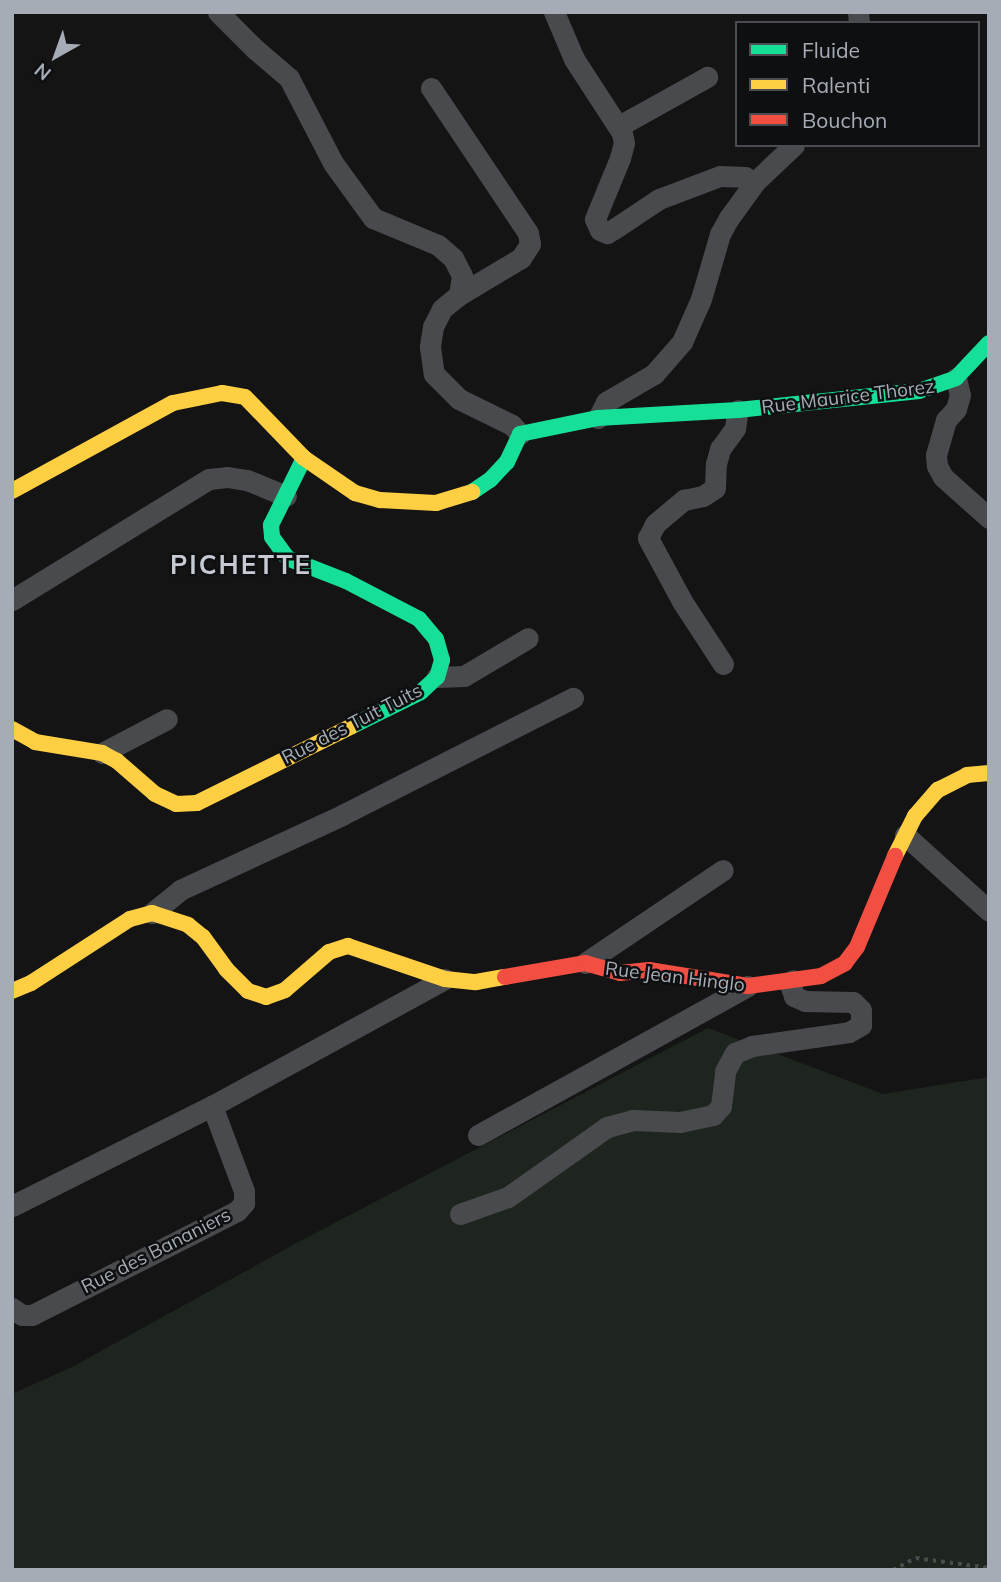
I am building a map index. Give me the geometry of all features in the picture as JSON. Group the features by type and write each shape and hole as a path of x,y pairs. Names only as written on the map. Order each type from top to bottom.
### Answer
{"street":[{"path":"218,12 254,49 289,78 333,163 373,218 438,245 453,258 462,276 459,295"},
{"path":"555,12 574,59 619,126 624,143 595,219 600,230 607,233 659,199 720,176 745,177 755,183"},
{"path":"619,126 707,77"},
{"path":"12,491 173,403 222,393 246,397 304,458 355,492 380,500 436,503 467,495 490,480 507,462 520,435 512,425 459,399 434,374 430,347 433,327 442,309 459,295 521,258 530,244 528,233 431,88"},
{"path":"598,418 606,402 654,374 682,342 701,299 720,234 755,183 792,147"},
{"name":"Rue Maurice Thorez","path":"520,435 598,418 738,410 919,390 956,378 989,343"},
{"name":"Rue Maurice Thorez","path":"956,378 960,396 943,428 936,455 937,466 943,477 989,518"},
{"name":"Rue Maurice Thorez","path":"723,664 682,601 648,538 655,524 684,500 703,496 715,488 720,449 735,428 738,410"},
{"name":"Rue des Tuit Tuits","path":"12,729 35,742 102,753 117,761 155,794 176,804 197,803 421,692 437,677 442,660 436,639 419,619 346,581 287,558 272,537 271,525 304,458"},
{"path":"12,600 209,479 227,477 247,480 286,496"},
{"path":"437,677 464,676 528,638"},
{"path":"12,991 31,983 130,919 152,913 180,890 342,815 573,698"},
{"path":"102,753 167,719"},
{"name":"Rue Jean Hinglo","path":"585,962 621,973 649,970 748,986 821,976 845,964 857,947 886,873 915,816 938,790 967,775 989,773"},
{"path":"905,835 989,911"},
{"name":"Rue Jean Hinglo","path":"152,913 173,917 188,925 203,937 226,970 248,991 266,996 285,990 329,952 348,946 364,949 445,979 476,982 585,962 723,870"},
{"path":"12,1206 212,1105 445,979"},
{"path":"460,1214 508,1197 607,1127 633,1120 680,1122 713,1115 721,1106 725,1072 735,1053 752,1046 849,1032 861,1025 861,1010 853,1002 806,1001 794,996 791,987 793,980"},
{"path":"478,1135 748,986"},
{"name":"Rue des Bananiers","path":"12,1308 22,1315 32,1315 237,1211 244,1203 244,1191 212,1105"}],"path":[{"path":"893,1570 916,1558 989,1569"}],"shaded area":[{"path":"708,1028 883,1094 989,1077 989,1570 12,1570 12,1394 74,1366 302,1240"}],"traffic: fast":[{"path":"472,492 490,480 507,462 520,434 598,418 738,410 919,391 956,378 989,343"},
{"path":"304,458 271,525 272,537 287,558 346,581 419,619 436,639 442,660 437,677 421,692 352,726"}],"traffic: slow":[{"path":"12,491 173,403 222,393 245,397 304,458 355,493 380,500 436,503 472,492"},
{"path":"12,729 35,742 102,753 117,761 155,794 176,804 197,803 352,726"},
{"path":"895,856 915,816 938,790 967,775 989,773"},
{"path":"12,991 31,983 130,919 152,913 188,925 203,937 226,969 248,991 266,997 285,990 329,952 348,946 445,979 476,982 505,977"}],"traffic: jam":[{"path":"505,977 585,963 620,973 649,970 748,986 821,976 845,963 857,947 895,856"}],"district":[{"name":"PICHETTE","path":"241,565"}]}
